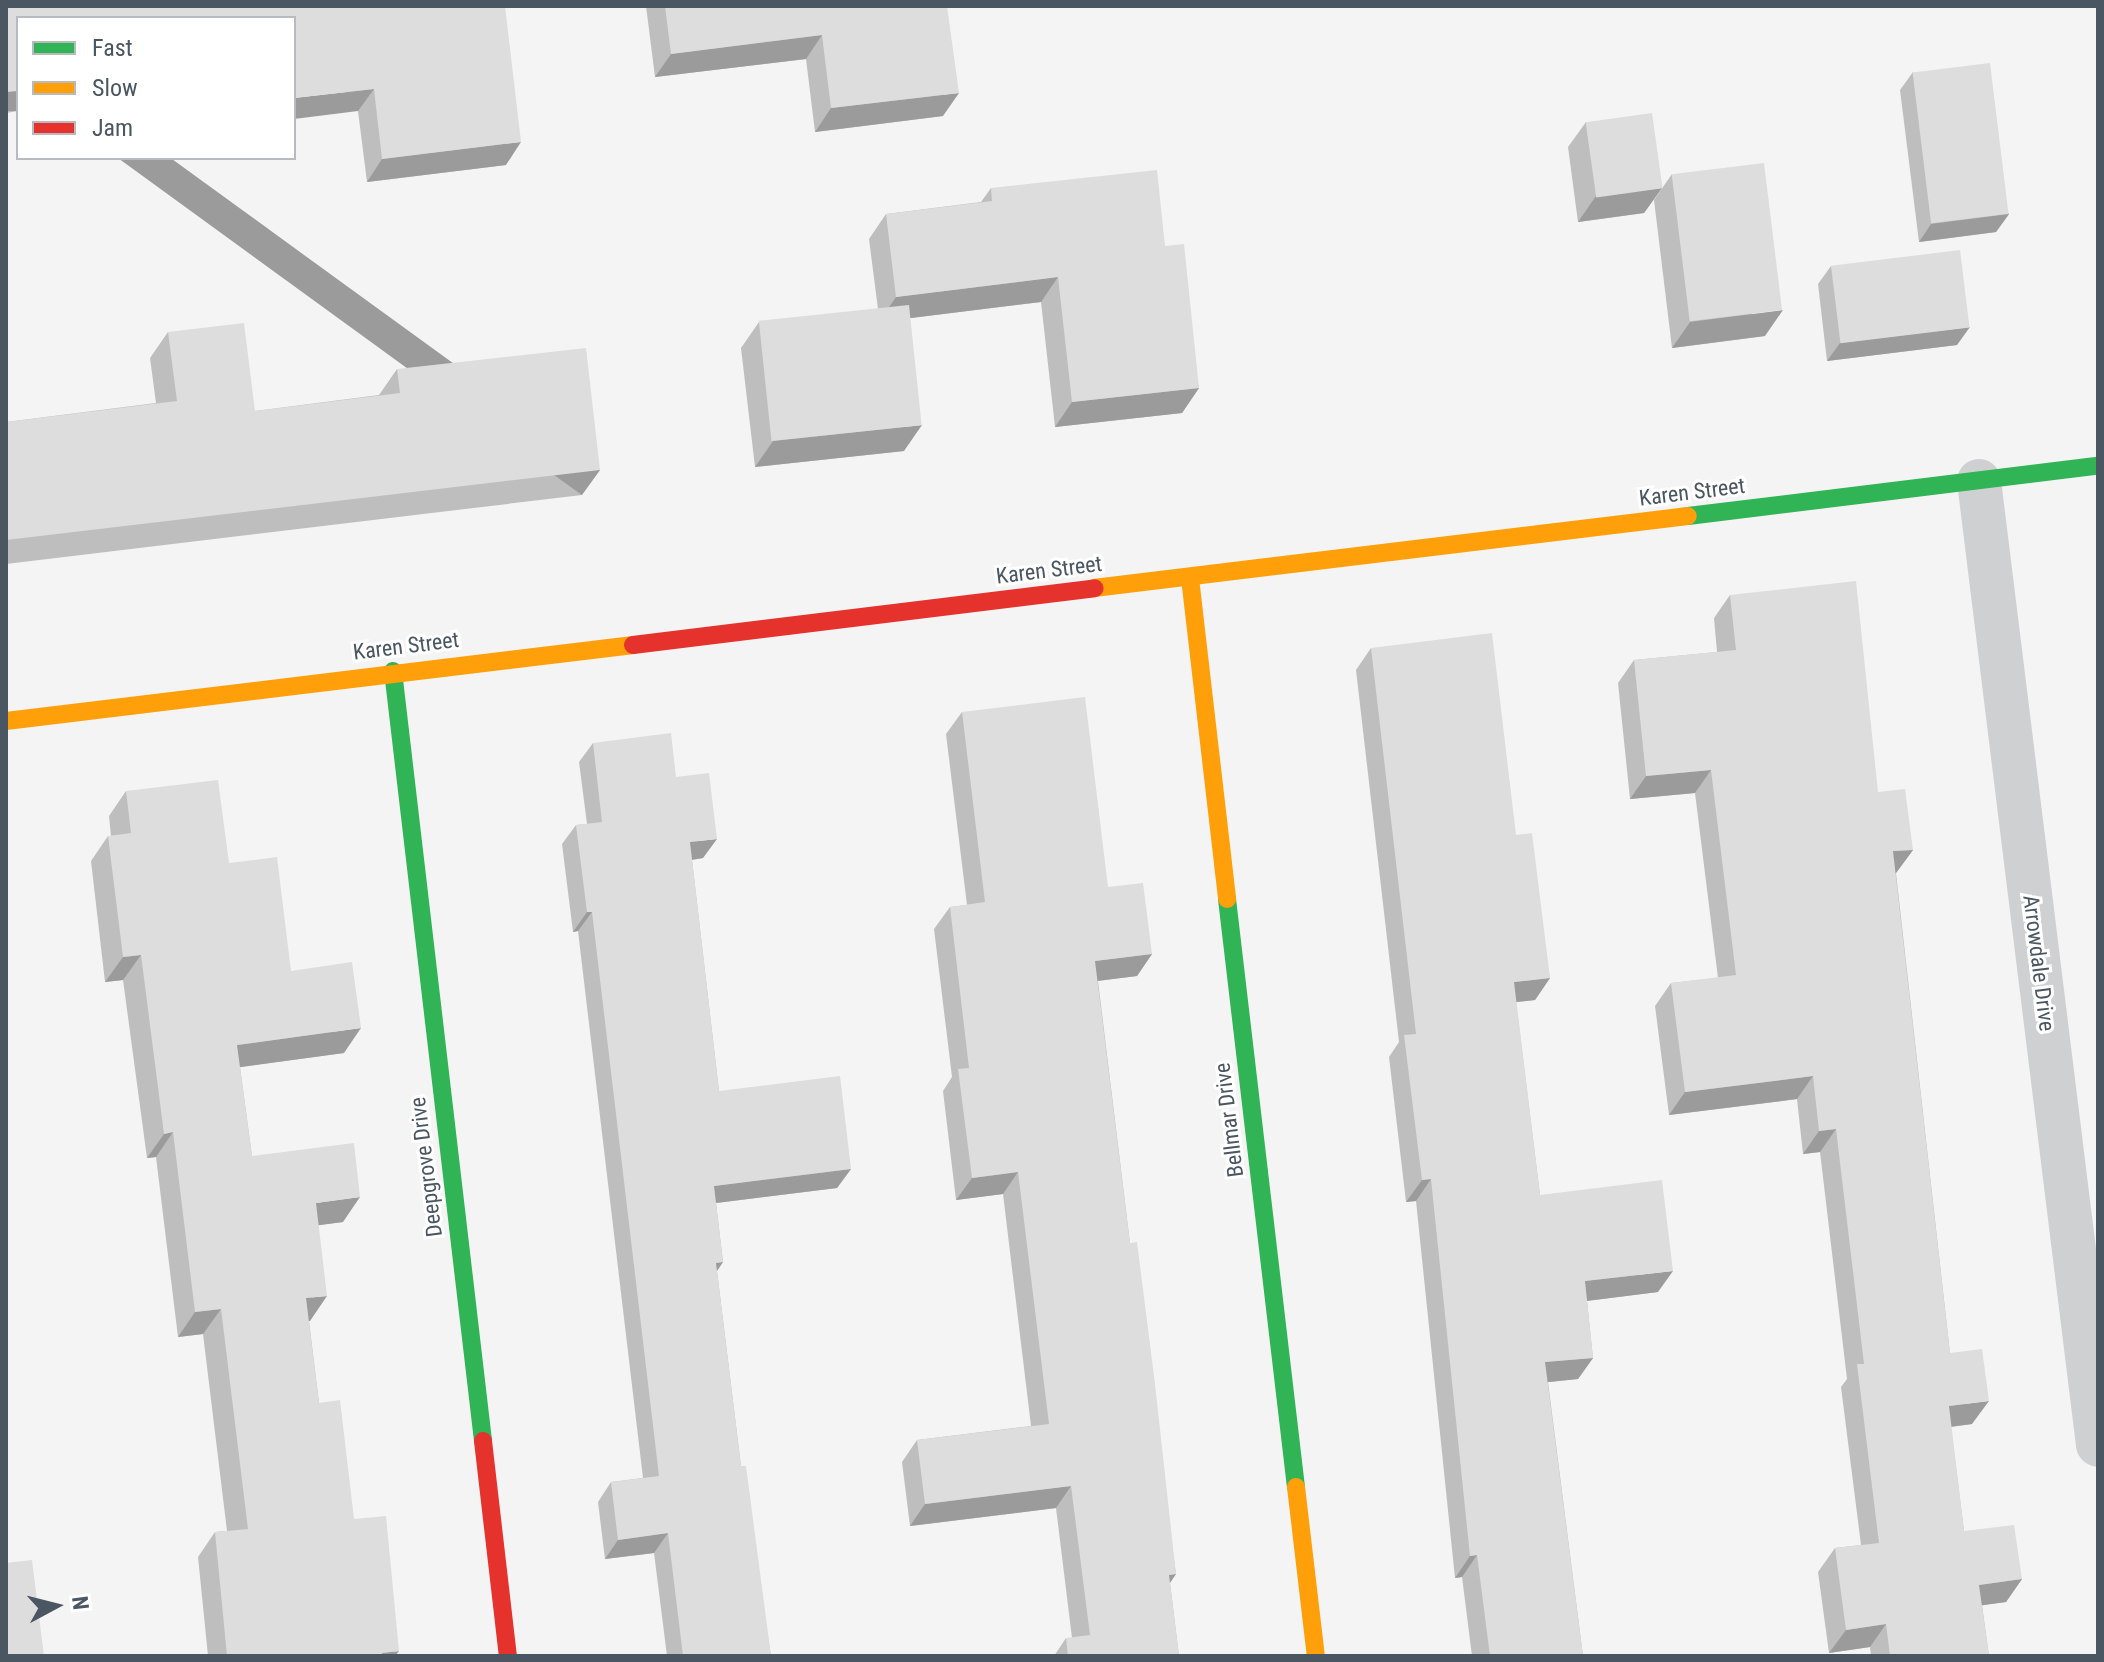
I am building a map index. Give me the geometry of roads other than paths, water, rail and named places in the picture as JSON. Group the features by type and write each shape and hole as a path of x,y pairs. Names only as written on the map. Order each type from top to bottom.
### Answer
{"street":[{"name":"Karen Street","path":"6,721 393,671 1190,578 2098,466"},
{"name":"Arrowdale Drive","path":"1979,481 2098,1445"},
{"name":"Bellmar Drive","path":"1190,578 1316,1656"},
{"name":"Deepgrove Drive","path":"393,671 508,1656"}]}
